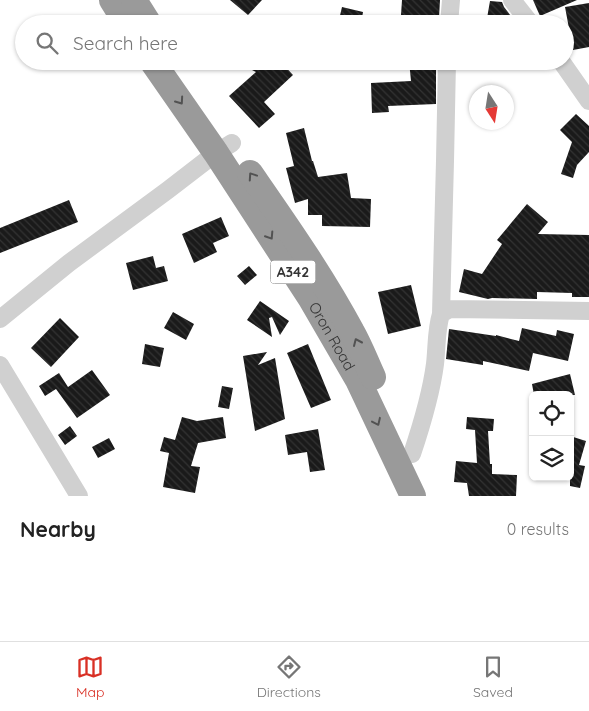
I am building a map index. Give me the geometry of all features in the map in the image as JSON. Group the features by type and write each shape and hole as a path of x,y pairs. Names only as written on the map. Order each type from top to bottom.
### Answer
{"highway":[{"path":"112,0 121,15"},
{"path":"134,0 143,15"},
{"name":"Oron Road","path":"159,70 224,148 248,170 329,290 354,334 433,496"},
{"name":"Oron Road","path":"179,70 358,380 413,496"}],"street":[{"path":"450,15 451,0"},
{"path":"512,0 524,15"},
{"path":"412,454 426,410 435,364 437,326 441,314 447,70"},
{"path":"567,70 589,101"},
{"path":"0,319 69,263 224,148"},
{"path":"441,314 450,310 497,309 589,311"},
{"path":"0,365 80,496"}],"building":[{"path":"230,0 262,0 248,15"},
{"path":"402,0 440,0 439,15 401,15"},
{"path":"533,0 577,0 542,15 540,15"},
{"path":"490,1 502,2 510,15 488,15"},
{"path":"589,3 589,47 574,50 574,15 566,15 565,7"},
{"path":"342,7 363,12 362,15 340,15"},
{"path":"252,70 288,70 293,75 264,102 275,114 259,128 229,96 256,72"},
{"path":"410,70 436,70 436,104 388,106 389,112 372,113 371,83 411,81"},
{"path":"576,114 589,126 589,152 577,165 573,178 561,174 572,142 560,130"},
{"path":"304,128 318,177 347,173 351,198 371,199 370,227 322,226 322,215 308,215 308,199 295,203 286,168 294,166 286,133"},
{"path":"69,200 78,222 0,253 0,228"},
{"path":"527,204 548,222 538,234 589,235 589,297 572,297 572,293 537,292 537,299 488,299 459,292 464,269 482,274 502,244 497,240"},
{"path":"221,217 229,236 213,243 217,252 194,263 182,234"},
{"path":"153,256 156,268 164,266 168,281 133,290 126,263"},
{"path":"249,266 257,275 245,285 237,276"},
{"path":"411,285 421,326 388,334 378,292"},
{"path":"260,301 289,321 280,335 272,317 269,318 272,337 247,320"},
{"path":"173,312 194,324 186,340 164,328"},
{"path":"60,318 79,337 51,367 31,348"},
{"path":"522,328 556,336 557,330 574,334 568,361 533,353 529,371 483,361 483,365 446,359 449,329 496,335 519,341"},
{"path":"145,344 164,348 160,367 142,364"},
{"path":"308,344 331,400 311,408 287,353"},
{"path":"267,352 258,365 275,358 285,419 255,431 243,356"},
{"path":"92,370 110,395 77,418 56,389 45,396 39,386 59,373 68,387"},
{"path":"570,374 575,395 574,391 533,391 532,384"},
{"path":"222,386 233,388 229,409 218,407"},
{"path":"182,417 197,421 223,417 226,438 198,443 191,466 200,467 195,493 163,487 169,453 160,451 164,437 175,440"},
{"path":"467,417 494,419 493,431 488,431 492,474 517,475 516,496 469,496 467,483 454,482 456,461 477,463 475,430 466,429"},
{"path":"70,426 77,436 65,445 58,435"},
{"path":"318,429 325,470 310,472 307,452 288,455 285,435"},
{"path":"574,437 586,441 579,465 585,466 580,488 570,486 570,481 574,481"},
{"path":"109,438 115,449 98,458 92,447"}]}
